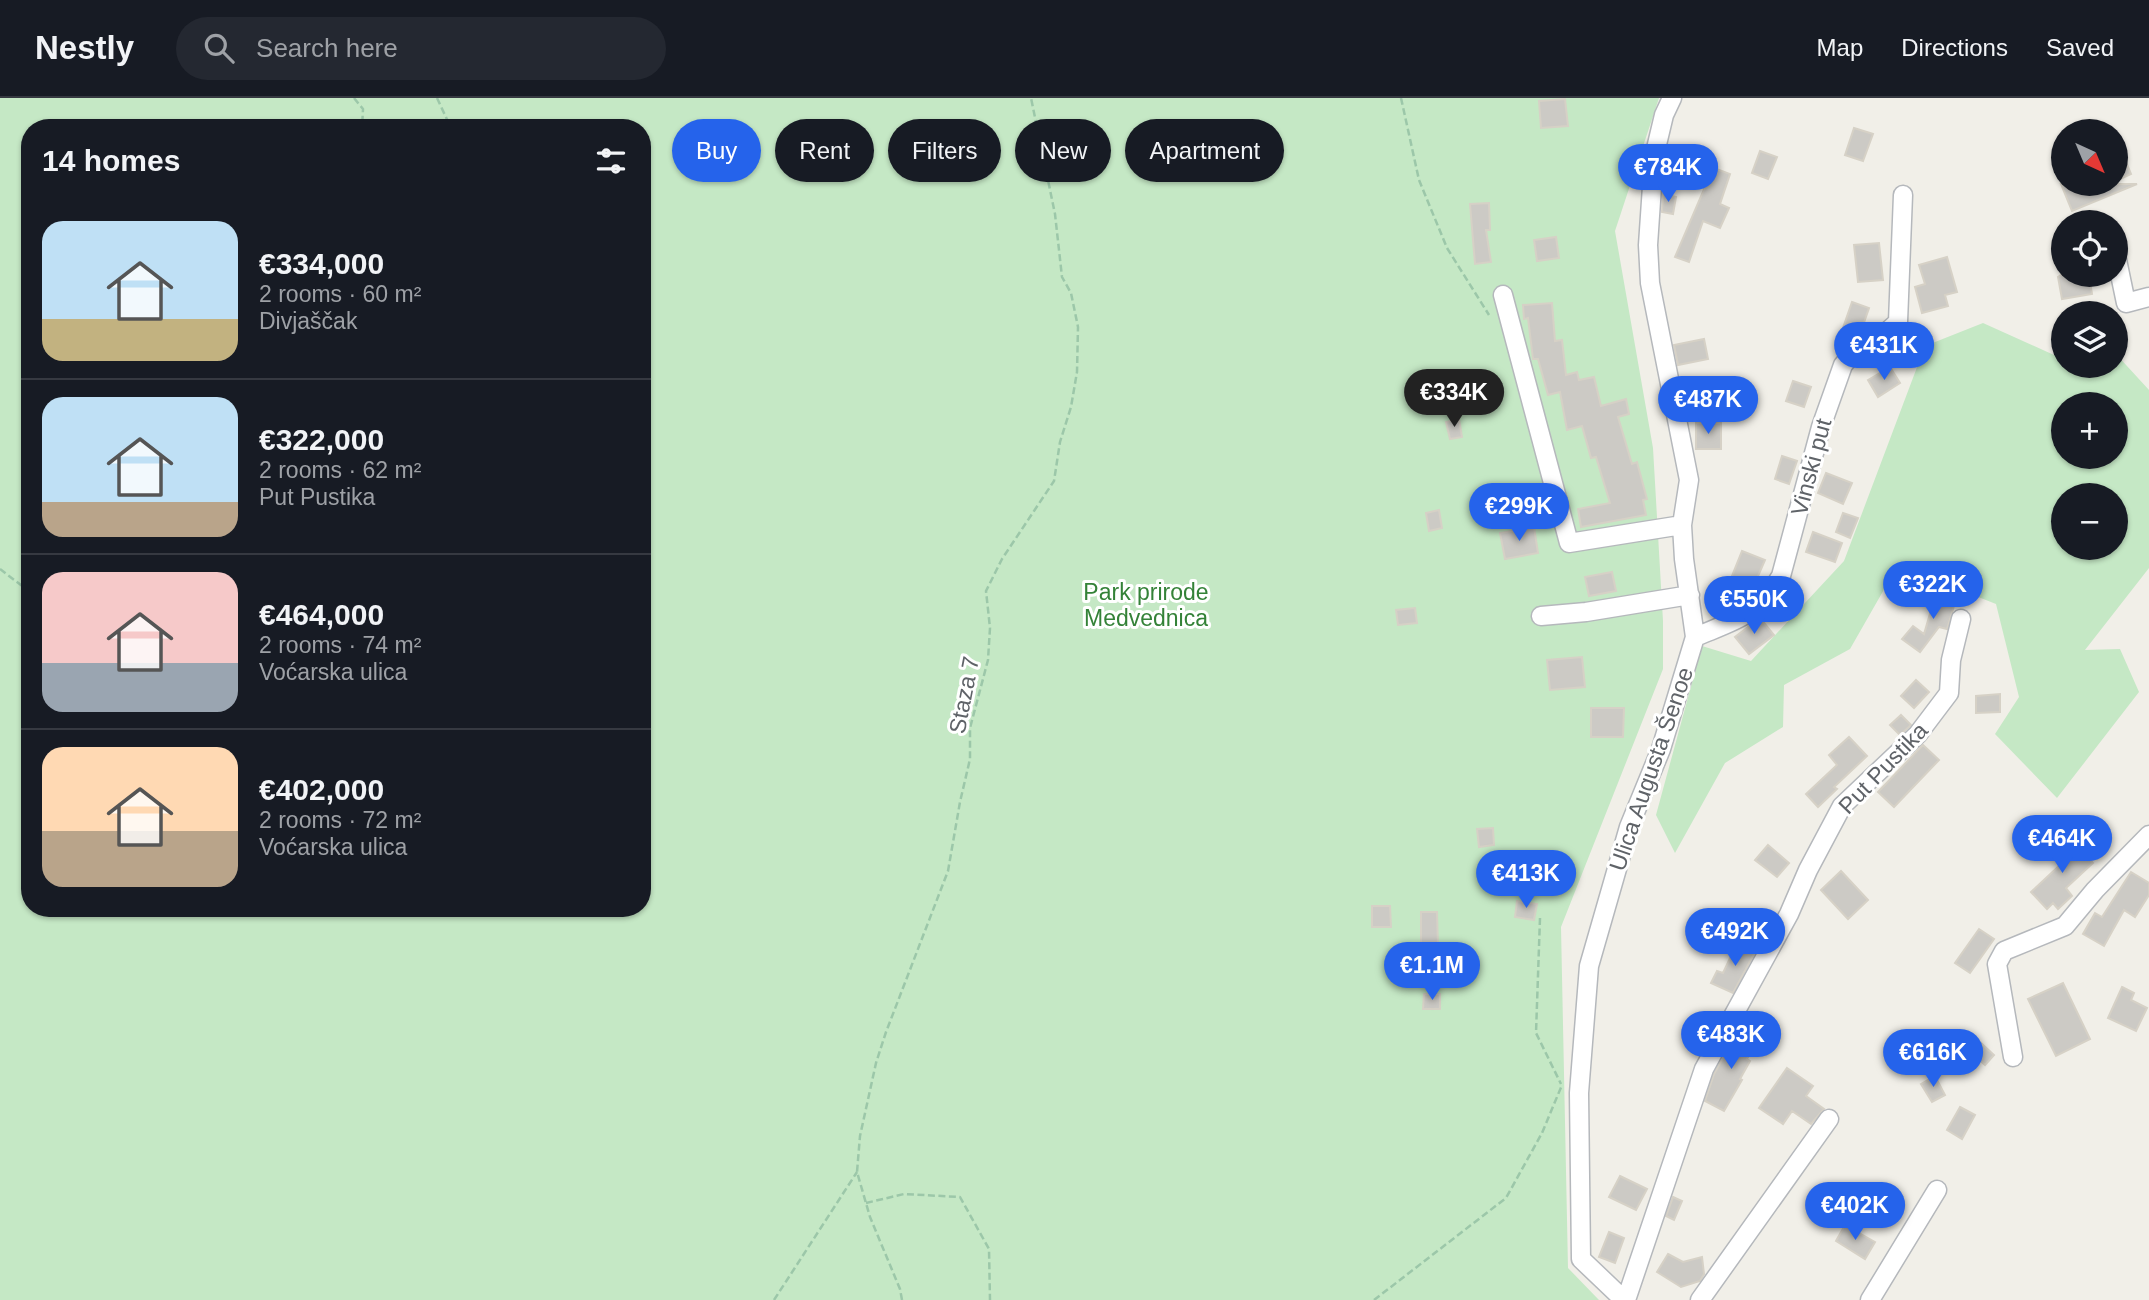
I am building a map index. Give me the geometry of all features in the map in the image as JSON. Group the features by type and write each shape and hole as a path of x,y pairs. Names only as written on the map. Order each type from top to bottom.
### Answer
{"street":[{"name":"Ulica Augusta Šenoe","path":"1625,1300 1581,1259 1579,1093 1589,966 1629,827 1661,749 1695,637 1682,525 1689,480 1650,283 1648,245 1654,157 1664,115 1672,98"},
{"name":"Vinski put","path":"1695,637 1759,607 1781,576 1821,427 1843,365 1854,352 1880,338 1898,321 1903,195"},
{"path":"2123,287 2126,303 2149,297"},
{"path":"1503,295 1569,543 1682,525"},
{"path":"1541,616 1586,612 1689,595"},
{"name":"Put Pustika","path":"1625,1300 1704,1069 1789,914 1808,870 1842,806 1918,734 1943,704 1949,693 1951,660 1961,619"},
{"path":"2013,1057 1997,964 2004,951 2065,926 2095,890 2149,835"},
{"path":"1700,1300 1829,1119"},
{"path":"1870,1300 1937,1190"}],"path":[{"path":"354,98 363,109 362,119"},
{"path":"436,98 446,119"},
{"name":"Staza 7","path":"902,1300 857,1172 860,1136 876,1063 908,971 948,871 970,759 970,729 988,660 990,628 986,591 1002,559 1054,481 1060,442 1071,407 1077,372 1078,327 1071,293 1062,277 1055,214 1031,98"},
{"path":"1401,98 1419,180 1447,248 1491,318"},
{"path":"0,569 21,585"},
{"path":"1374,1300 1506,1198 1542,1133 1562,1085 1536,1034 1540,918"},
{"path":"774,1300 857,1172"},
{"path":"866,1203 904,1194 960,1197 989,1249 990,1300"}],"green space":[{"name":"Park prirode Medvednica","path":"0,98 1659,98 1615,231 1653,448 1663,621 1663,669 1561,927 1568,1268 1599,1300 0,1300"},
{"path":"1983,323 2051,354 2051,378 2128,378 2128,367 2149,390 2149,568 2085,650 2120,649 2139,692 2057,798 1995,734 2019,697 1996,604 1940,582 1894,572 1850,649 1784,685 1783,727 1725,763 1675,853 1656,815 1702,646 1751,661 1844,561 1925,346"}],"building":[{"path":"1565,99 1568,126 1541,128 1539,101"},
{"path":"1854,128 1873,134 1863,161 1845,155"},
{"path":"1760,151 1777,157 1768,179 1752,173"},
{"path":"1706,165 1730,174 1720,204 1729,208 1720,228 1703,221 1689,262 1675,257 1708,180 1701,178"},
{"path":"1663,194 1676,197 1673,214 1662,212"},
{"path":"2066,196 2108,196 2074,210 2072,210"},
{"path":"1489,203 1490,230 1486,230 1491,262 1475,264 1470,204"},
{"path":"1556,237 1559,258 1537,261 1534,240"},
{"path":"1879,243 1883,280 1858,282 1854,245"},
{"path":"1947,257 1957,292 1945,295 1948,306 1922,313 1915,287 1925,284 1919,265"},
{"path":"2060,287 2091,287 2092,294 2062,299"},
{"path":"1852,302 1869,308 1860,334 1843,328"},
{"path":"1552,303 1555,341 1562,340 1566,375 1577,372 1579,380 1594,377 1601,406 1626,399 1629,414 1618,417 1632,464 1637,462 1647,499 1643,500 1646,515 1581,527 1578,509 1610,503 1596,457 1591,458 1582,426 1567,430 1560,392 1548,395 1538,359 1533,359 1528,318 1524,319 1523,305"},
{"path":"1704,339 1708,359 1678,365 1674,345"},
{"path":"1890,367 1900,383 1878,397 1868,380"},
{"path":"1793,381 1811,387 1804,407 1786,401"},
{"path":"1731,383 1748,387 1741,417 1724,414"},
{"path":"1459,419 1462,437 1450,439 1446,422"},
{"path":"1696,423 1721,423 1721,449 1696,449"},
{"path":"1782,456 1797,461 1789,484 1775,479"},
{"path":"1826,473 1852,483 1843,504 1818,493"},
{"path":"1439,510 1442,528 1429,531 1426,513"},
{"path":"1843,513 1858,518 1850,538 1836,532"},
{"path":"1534,527 1538,553 1505,559 1500,533"},
{"path":"1813,532 1842,543 1835,562 1806,552"},
{"path":"1742,551 1765,560 1752,590 1730,581"},
{"path":"1612,572 1616,591 1589,596 1585,577"},
{"path":"1937,590 1957,596 1947,629 1939,627 1920,652 1902,639 1913,626 1924,634"},
{"path":"1415,608 1417,623 1398,625 1396,610"},
{"path":"1760,618 1774,635 1749,654 1735,637"},
{"path":"1582,657 1585,687 1550,690 1547,660"},
{"path":"1916,680 1929,692 1914,708 1901,696"},
{"path":"2000,694 2000,712 1976,713 1976,696"},
{"path":"1591,708 1624,708 1623,737 1591,737"},
{"path":"1901,715 1911,725 1900,735 1890,725"},
{"path":"1849,737 1867,756 1834,787 1837,789 1818,807 1806,794 1837,765 1829,755"},
{"path":"1923,745 1939,760 1894,807 1878,792"},
{"path":"1493,828 1494,845 1479,847 1477,829"},
{"path":"2070,838 2093,863 2066,888 2072,896 2058,909 2053,903 2047,909 2031,892 2061,864 2052,854"},
{"path":"1768,845 1789,863 1777,877 1755,860"},
{"path":"1841,871 1868,900 1848,919 1821,890"},
{"path":"2131,872 2149,883 2149,895 2135,917 2124,910 2104,946 2083,934 2095,913 2102,917"},
{"path":"1517,901 1537,904 1534,920 1515,917"},
{"path":"1372,906 1390,906 1391,927 1372,927"},
{"path":"1421,912 1437,912 1438,946 1421,947"},
{"path":"1979,929 1994,939 1970,973 1955,963"},
{"path":"1738,941 1756,950 1733,993 1711,983 1717,971 1723,973"},
{"path":"2063,983 2090,1039 2056,1056 2028,999"},
{"path":"2122,987 2134,993 2131,1000 2147,1008 2136,1031 2108,1018"},
{"path":"1424,994 1440,994 1440,1009 1423,1009"},
{"path":"1740,1029 1758,1039 1747,1059 1750,1061 1740,1079 1742,1080 1724,1111 1705,1101 1714,1074"},
{"path":"1981,1043 1994,1055 1985,1065 1972,1053"},
{"path":"1787,1068 1813,1086 1806,1096 1824,1109 1811,1124 1792,1111 1783,1124 1759,1108"},
{"path":"1935,1076 1945,1095 1932,1102 1921,1084"},
{"path":"1960,1107 1975,1115 1962,1139 1947,1130"},
{"path":"1620,1176 1647,1189 1636,1210 1609,1197"},
{"path":"1673,1197 1682,1201 1674,1220 1666,1216"},
{"path":"1845,1225 1875,1242 1865,1259 1836,1241"},
{"path":"1609,1232 1624,1238 1615,1263 1599,1257"},
{"path":"1668,1254 1683,1262 1702,1257 1704,1274 1700,1281 1681,1287 1657,1272"}]}
